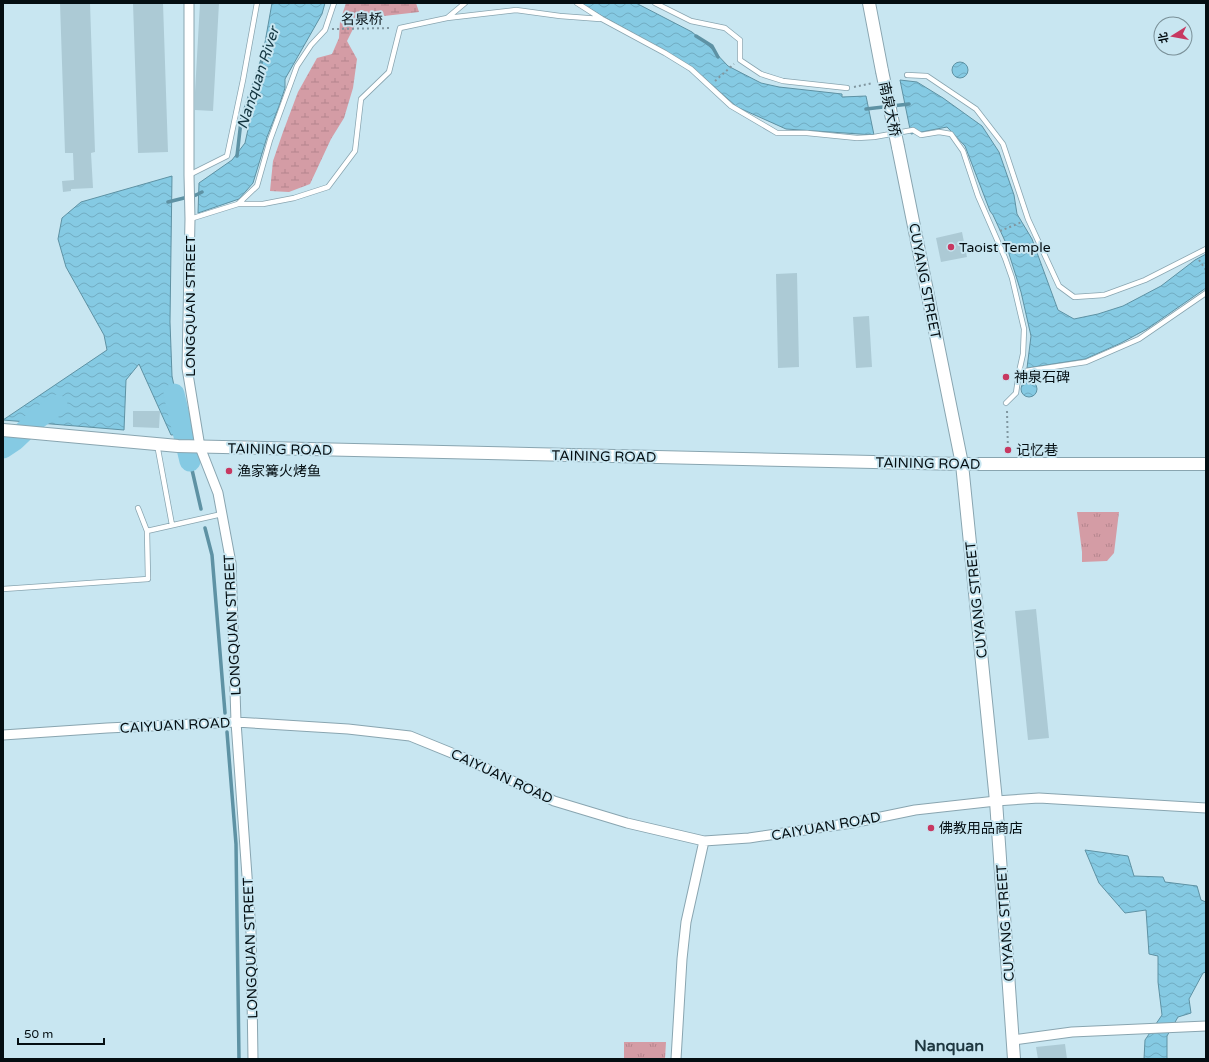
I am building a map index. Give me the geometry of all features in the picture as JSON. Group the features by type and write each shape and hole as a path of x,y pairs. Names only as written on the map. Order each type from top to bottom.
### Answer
{"street":[{"name":"LONGQUAN STREET","path":"189,3 190,219 187,368 200,447 218,493 230,563 236,722 251,932 253,1059"},
{"path":"869,3 883,76"},
{"name":"南泉大桥","path":"883,76 898,147"},
{"name":"CUYANG STREET","path":"898,147 962,464 996,801 1014,1059"},
{"name":"TAINING ROAD","path":"3,430 200,447 962,464 1206,464"},
{"name":"CAIYUAN ROAD","path":"3,735 236,722 348,729 410,736 469,760 554,801 627,823 704,841 749,838 852,823 915,810 1039,798 1206,808"},
{"path":"676,1059 682,959 686,922 704,841"},
{"path":"1013,1040 1072,1032 1206,1026"}],"lane":[{"path":"189,175 227,156 257,3"},
{"path":"238,204 257,186 270,140 297,66 325,30 334,3"},
{"path":"447,18 465,3"},
{"path":"577,3 602,19 665,53 690,69 731,106 777,133 806,133 857,138 874,137 914,130 921,135 939,132 951,134 962,151 978,196 1006,258 1024,329 1023,354 1016,393 1006,404"},
{"path":"654,3 691,21 725,28 740,40 740,60 762,74 782,81 847,88"},
{"path":"190,219 238,204 263,204 294,198 328,187 355,151 361,99 389,72 400,28 447,18 516,10 560,16 602,19"},
{"path":"907,75 927,76 976,109 1003,144 1028,219 1059,286 1074,296 1104,295 1145,280 1206,249"},
{"path":"1019,372 1086,362 1139,339 1206,293"},
{"path":"157,444 172,525"},
{"path":"3,589 148,579 146,531 138,508"},
{"path":"146,531 222,514"}],"path":[{"name":"名泉桥","path":"325,30 400,28"},
{"path":"709,86 740,60"},
{"path":"847,88 883,76"},
{"path":"994,234 1028,219"},
{"path":"1195,254 1206,270"},
{"path":"1008,416 1008,464"}],"green space":[{"path":"346,3 416,3 419,12 358,19 347,41 357,59 353,88 344,118 331,139 310,184 289,192 270,191 273,161 298,92 317,58 332,54 339,38 340,21"},
{"path":"1077,512 1119,512 1114,553 1107,561 1082,562"},
{"path":"624,1042 666,1042 665,1059 624,1059"}],"water":[{"path":"272,3 325,3 322,14 285,79 285,88 267,137 253,183 239,199 198,213 199,183 232,160 245,143 256,93"},
{"path":"581,3 636,3 692,32 710,47 728,66 761,83 779,87 842,94 842,97 866,96 874,135 786,129 737,107 693,68"},
{"path":"960,62 966,64 968,70 966,76 960,78 954,76 952,70 954,64"},
{"path":"900,80 917,82 943,98 982,126 999,152 1014,195 1017,214 1032,239 1058,310 1074,319 1098,314 1123,306 1161,286 1195,260 1206,254 1206,288 1147,329 1121,343 1085,359 1027,368 1031,336 1021,292 1005,241 990,211 965,146 947,127 911,134"},
{"path":"172,176 170,322 172,376 180,415 181,434 171,435 139,364 126,380 124,430 3,420 107,350 104,335 66,267 58,239 62,218 81,202"},
{"path":"1029,381 1035,383 1037,389 1035,395 1029,397 1023,395 1021,389 1023,383"},
{"path":"1085,850 1128,856 1134,876 1163,877 1165,882 1197,886 1201,900 1206,902 1206,972 1203,973 1189,999 1191,1013 1178,1017 1167,1036 1167,1059 1144,1059 1145,1040 1162,1015 1158,982 1158,956 1149,954 1146,910 1125,913 1099,883"}],"building":[{"path":"60,3 90,3 95,152 91,153 93,188 71,189 71,191 63,192 62,181 74,180 73,153 65,153"},
{"path":"133,3 163,3 168,152 138,153"},
{"path":"200,3 219,3 213,111 195,110"},
{"name":"Taoist Temple","path":"962,232 967,257 941,262 936,238"},
{"path":"797,273 799,367 778,368 776,274"},
{"path":"869,316 872,367 856,368 853,317"},
{"path":"133,411 160,411 159,428 133,427"},
{"path":"1036,609 1049,738 1028,740 1015,611"},
{"path":"1065,1044 1067,1059 1038,1059 1036,1047"}],"waterway":[{"name":"Nanquan River","path":"696,36 712,46 718,57"},
{"name":"Nanquan River","path":"237,156 241,121 262,60"},
{"name":"Nanquan River","path":"866,109 909,104"},
{"name":"Nanquan River","path":"168,202 202,192"},
{"path":"174,394 190,461"},
{"name":"Nanquan River","path":"3,448 15,440 37,419 57,405"},
{"path":"190,461 201,509"},
{"path":"205,528 212,555 225,713"},
{"path":"227,732 236,844 239,1059"}],"place":[{"name":"Taoist Temple","path":"951,247"},
{"name":"神泉石碑","path":"1006,377"},
{"name":"记忆巷","path":"1008,450"},
{"name":"渔家篝火烤鱼","path":"229,471"},
{"name":"佛教用品商店","path":"931,828"}],"district":[{"name":"Nanquan","path":"949,1045"}]}
